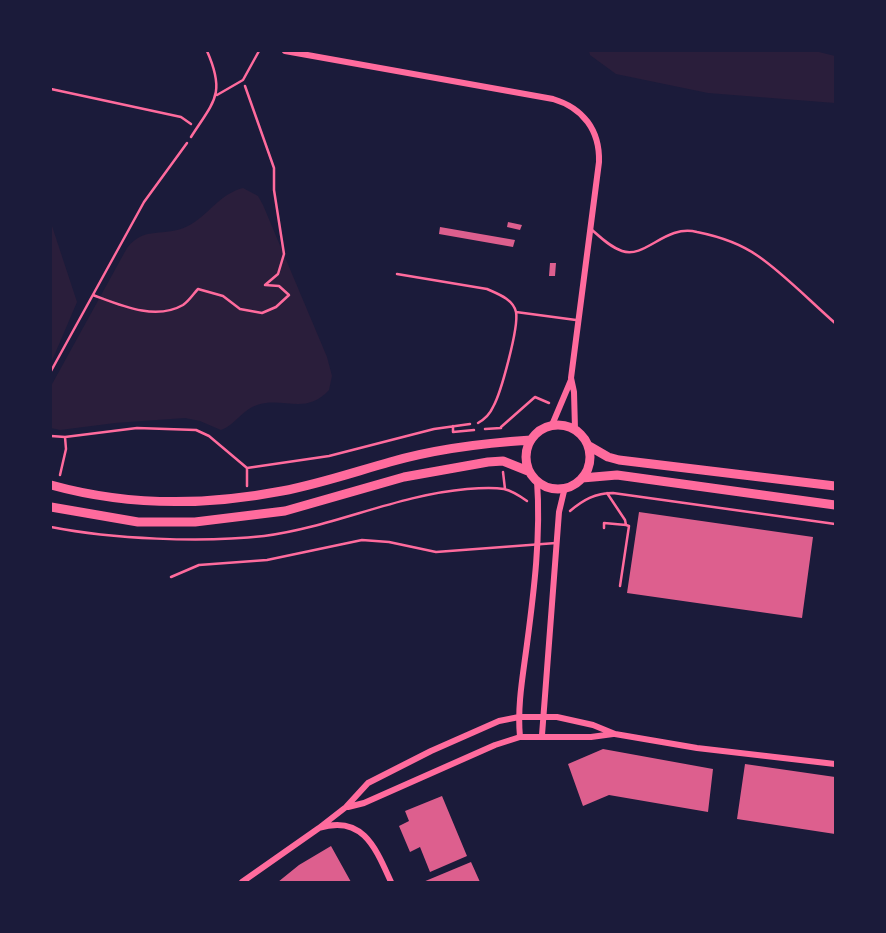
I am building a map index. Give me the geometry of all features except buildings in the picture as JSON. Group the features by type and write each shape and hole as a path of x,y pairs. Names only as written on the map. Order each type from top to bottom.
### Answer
{"main road":[{"path":"528,471 527,449 531,440 539,431 552,425 563,424 575,429 589,446 590,457 582,478"},
{"path":"54,485 103,496 151,502 190,502 313,485 409,457 531,440"},
{"path":"589,446 619,460 835,486"},
{"path":"51,507 138,522 195,522 285,511 404,477 488,461 507,463 528,471 547,487 565,487 582,478 617,475 835,505"}],"street":[{"path":"285,51 553,99 567,104 586,119 595,132 599,162 571,378 552,425"},
{"path":"571,378 575,429"},
{"path":"520,737 519,717 537,543 537,481"},
{"path":"542,735 556,543 565,487"},
{"path":"242,882 346,807 368,783 430,751 499,721 519,717 544,715 567,718 615,734 697,748 835,764"},
{"path":"346,807 364,803 483,750 520,737 591,737 615,734"},
{"path":"319,828 340,825 360,832 373,844 391,882"}],"lane":[{"path":"207,51 217,82 217,94"},
{"path":"191,137 217,94 243,80 259,51"},
{"path":"591,229 612,246 625,252 638,251 679,230 698,232 744,248 764,261 835,323"},
{"path":"397,274 487,289 508,299 516,312 513,340 499,396 488,415 478,423"},
{"path":"516,312 579,320"},
{"path":"171,577 200,565 267,560 362,540 389,542 436,552 556,543"}],"path":[{"path":"93,295 138,311 161,311 183,304 198,289 223,296 240,309 262,313 276,307 289,295 279,286 265,285 278,274 284,254 274,190 274,168 243,80"},
{"path":"51,89 181,117 191,124 191,137 144,202 51,371"},
{"path":"501,427 535,397 559,406"},
{"path":"51,436 65,437 137,428 196,430 209,436 247,468 329,456 434,429 478,423"},
{"path":"54,485 66,449 65,437"},
{"path":"503,467 505,489"},
{"path":"247,468 247,496"},
{"path":"51,527 136,537 264,536 309,527 437,493 480,488 505,489 539,509"},
{"path":"559,512 569,512 586,499 607,493 835,524"},
{"path":"607,493 629,526 620,586"},
{"path":"604,528 604,523 626,525"}],"shaded area":[{"path":"589,51 815,51 835,56 835,103 708,93 616,74 590,55"},
{"path":"243,188 258,196 263,205 327,357 332,376 329,390 320,398 303,404 257,405 221,430 185,418 60,430 51,428 51,386 127,248 148,234 188,226 227,195"},
{"path":"51,223 77,302 51,363"}]}
